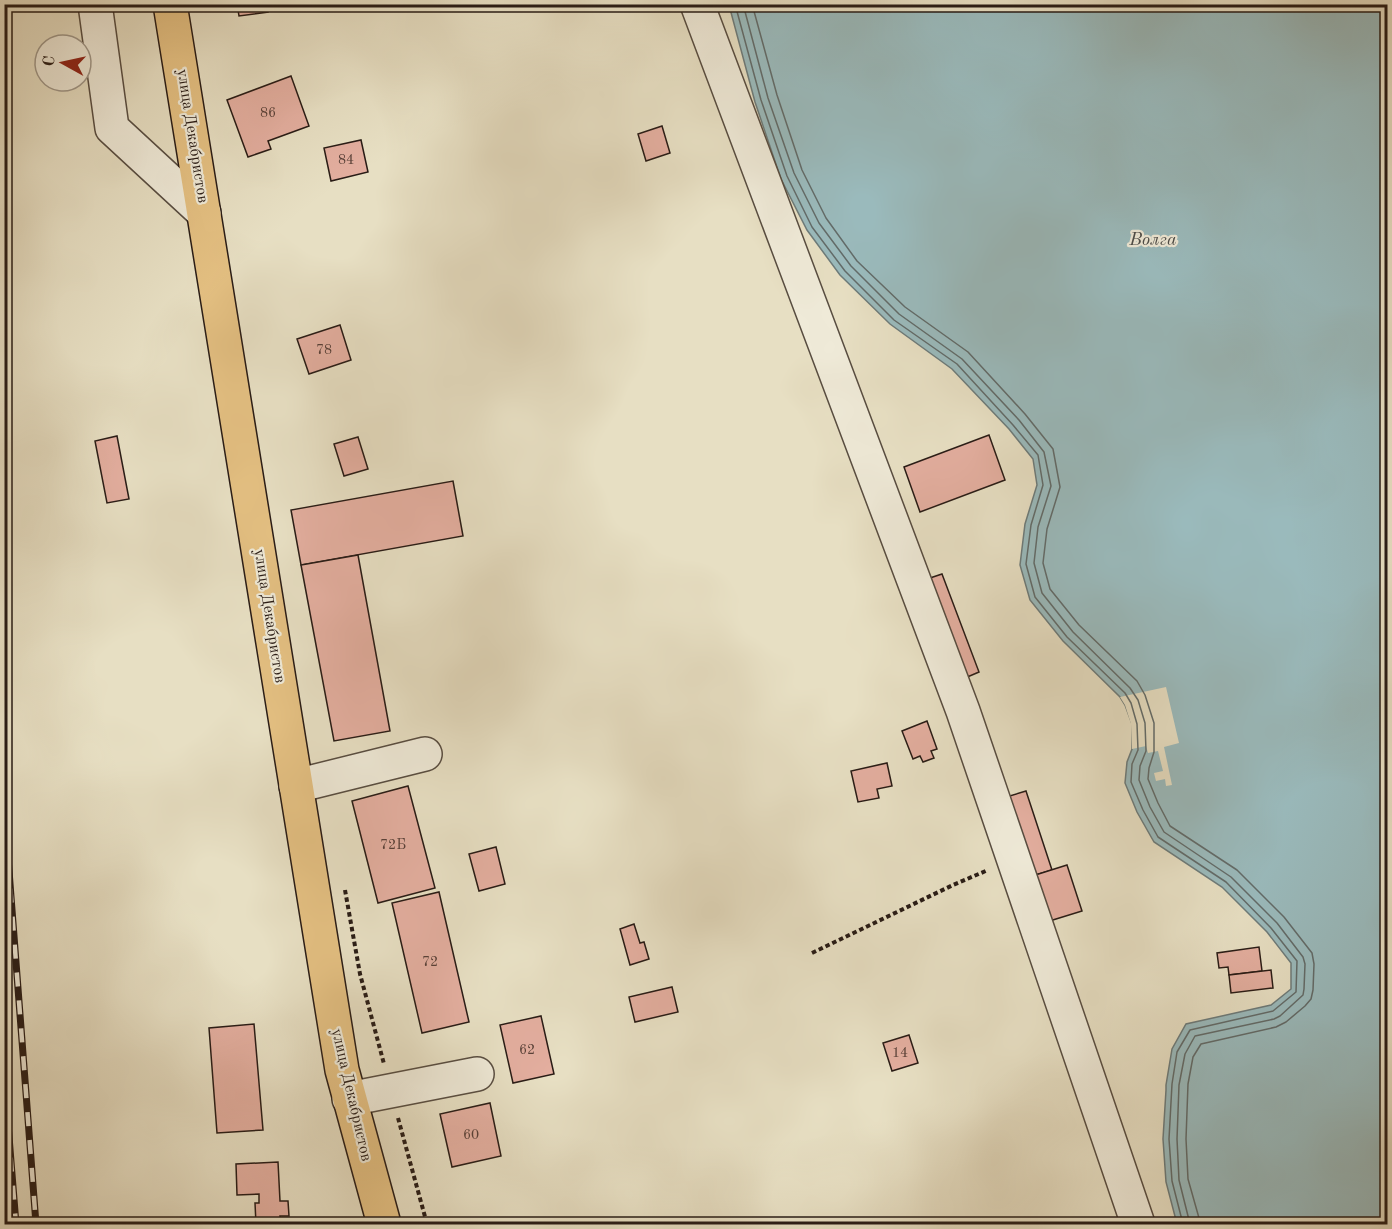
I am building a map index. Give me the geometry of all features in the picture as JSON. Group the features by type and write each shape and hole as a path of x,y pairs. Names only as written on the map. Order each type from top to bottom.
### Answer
{"main road":[{"name":"улица Декабристов","path":"170,4 342,1070 384,1224"}],"street":[{"path":"95,4 112,128 204,213"},
{"path":"697,4 963,711 1138,1224"},
{"path":"296,786 424,754"},
{"path":"349,1099 477,1074"}],"path":[{"path":"812,953 953,885 1014,859"}],"water":[{"name":"Волга","path":"729,5 1387,5 1387,1224 1177,1224 1166,1182 1163,1139 1166,1085 1172,1049 1186,1024 1271,1005 1291,989 1291,963 1267,932 1222,887 1154,842 1137,812 1125,783 1127,762 1132,749 1132,724 1125,705 1120,697 1063,641 1030,600 1020,565 1025,524 1037,485 1033,459 1009,429 952,369 890,324 840,275 807,230 781,179 755,102"}],"pier":[{"path":"1166,687 1179,743 1164,747 1172,785 1166,786 1165,779 1156,781 1154,773 1163,771 1158,751 1148,753 1146,746 1132,749 1131,724 1120,697"}],"building":[{"path":"237,4 267,4 268,12 239,16"},
{"path":"291,76 309,126 268,141 271,149 248,157 227,100"},
{"path":"662,126 670,153 646,161 638,134"},
{"path":"361,140 368,172 331,181 324,148"},
{"path":"340,325 351,360 309,374 297,339"},
{"path":"989,435 1005,480 920,512 904,467"},
{"path":"117,436 129,499 107,503 95,441"},
{"path":"358,437 368,469 344,476 334,444"},
{"path":"453,481 463,536 301,565 291,510"},
{"path":"358,555 390,731 334,741 301,565"},
{"path":"942,574 979,672 965,678 927,579"},
{"path":"927,721 937,749 931,751 934,758 923,762 920,756 913,759 902,731"},
{"path":"887,763 892,786 877,789 879,798 858,802 851,771"},
{"path":"408,786 435,888 378,903 352,801"},
{"path":"1026,791 1052,870 1029,877 1003,798"},
{"path":"496,847 505,884 479,891 469,854"},
{"path":"1067,865 1082,911 1043,923 1029,877"},
{"path":"439,892 469,1022 422,1033 392,903"},
{"path":"634,924 640,943 644,942 649,959 630,965 620,929"},
{"path":"1259,947 1262,971 1229,975 1228,967 1219,968 1217,953"},
{"path":"1271,970 1273,988 1231,993 1229,975"},
{"path":"672,987 678,1012 635,1022 629,997"},
{"path":"541,1016 554,1074 513,1083 500,1025"},
{"path":"254,1024 263,1130 217,1133 209,1028"},
{"path":"909,1035 918,1063 892,1071 883,1043"},
{"path":"490,1103 501,1156 452,1167 440,1114"},
{"path":"278,1162 280,1201 288,1201 289,1216 280,1216 281,1224 256,1224 255,1203 259,1203 259,1194 237,1195 236,1164"}],"railway":[{"path":"4,805 36,1224"},
{"path":"4,1074 16,1224"}]}
